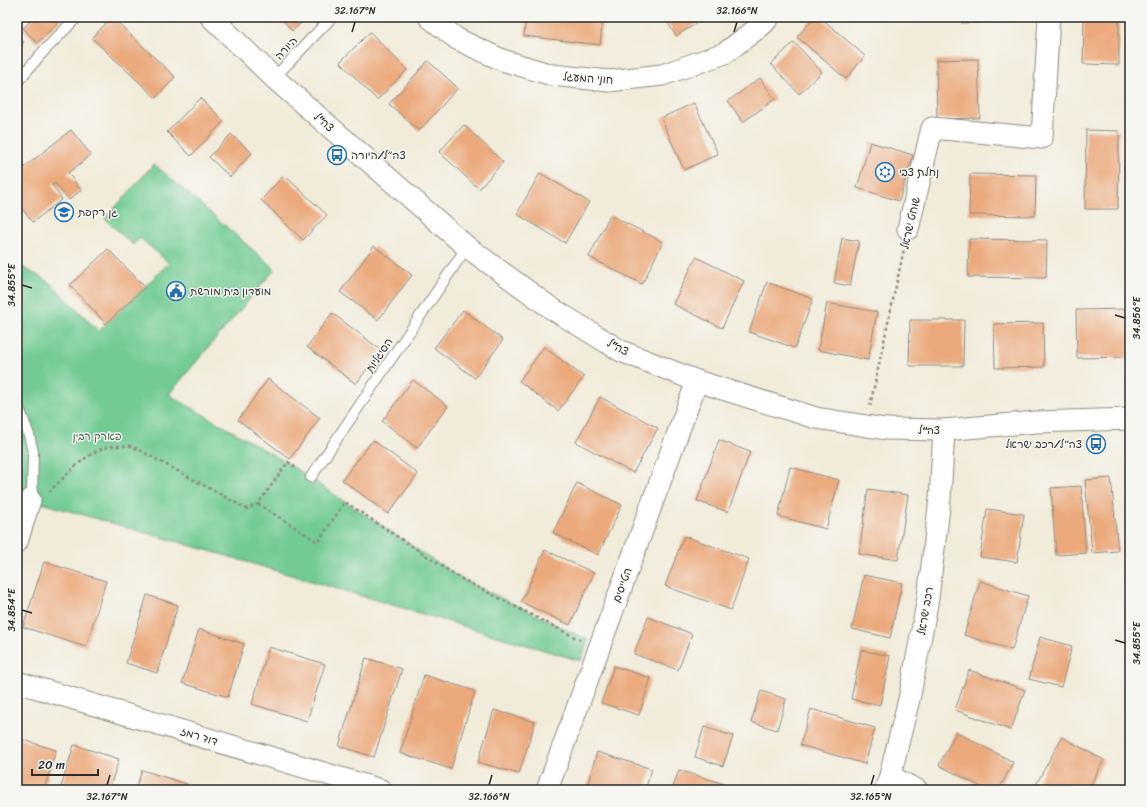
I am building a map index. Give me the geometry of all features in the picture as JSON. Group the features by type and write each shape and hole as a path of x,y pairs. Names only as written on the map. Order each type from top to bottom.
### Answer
{"street":[{"name":"צה\"ל","path":"211,17 274,78 467,247 551,308 621,350 697,381 816,418 866,427 886,429 944,430 1036,422 1130,419"},
{"name":"חוני המעגל","path":"429,17 456,39 502,60 552,75 609,81 662,75 726,53 763,24 769,17"},
{"name":"שוחט ישראל","path":"908,229 932,128 1042,138 1049,17"},
{"name":"הטייסים","path":"547,790 697,381"},
{"name":"רכב ישראל","path":"888,783 910,695 928,598 940,499 944,430"},
{"path":"17,542 31,497"},
{"name":"דוד רמז","path":"17,682 381,790"},
{"path":"888,783 917,790"}],"lane":[{"path":"17,82 76,17"},
{"name":"היורה","path":"274,78 332,17"},
{"name":"הסיגליות","path":"311,477 467,247"},
{"path":"17,403 29,435 33,452 31,497"}],"path":[{"name":"שוחט ישראל","path":"866,427 908,229"},
{"path":"31,497 43,498 87,456 99,450 113,446 132,446 248,509 258,504 288,462 311,477"},
{"path":"258,504 318,542 345,502 460,578 599,649"}],"green space":[{"name":"פארק רבין","path":"154,164 275,269 169,394 284,461 460,578 588,640 581,661 220,554 17,496 17,264 49,282 99,331 169,263 140,238 133,245 105,219"}],"building":[{"path":"35,17 64,17 37,43 23,28"},
{"path":"112,17 175,77 156,98 92,38"},
{"path":"280,17 308,17 292,31"},
{"path":"526,17 603,17 600,45 524,36"},
{"path":"664,17 707,17 676,36"},
{"path":"814,17 820,17 865,56 846,79 797,37"},
{"path":"961,17 1016,17 1016,22 961,23"},
{"path":"1084,17 1119,17 1119,65 1083,64"},
{"path":"370,32 407,70 377,100 340,62"},
{"path":"17,36 24,42 17,51"},
{"path":"794,42 822,72 799,94 771,64"},
{"path":"978,59 980,118 937,119 936,60"},
{"path":"428,61 458,88 419,131 389,104"},
{"path":"760,78 775,99 743,122 728,101"},
{"path":"200,98 224,121 191,156 167,132"},
{"path":"694,103 718,154 684,170 661,118"},
{"path":"464,125 503,162 479,189 439,152"},
{"path":"71,130 91,155 68,173 81,190 69,200 55,183 52,185 62,199 33,222 19,205 17,206 17,173"},
{"path":"1086,130 1119,131 1118,209 1085,209"},
{"path":"231,134 252,153 230,177 209,157"},
{"name":"נחלת צבי","path":"870,142 913,155 899,201 857,188"},
{"path":"540,173 589,202 565,243 517,214"},
{"path":"970,174 1036,175 1035,216 969,215"},
{"path":"284,175 327,215 303,240 261,200"},
{"path":"610,215 663,242 642,284 589,257"},
{"path":"842,238 859,241 850,286 834,283"},
{"path":"969,239 1047,240 1046,278 968,277"},
{"path":"374,246 412,275 378,320 340,292"},
{"path":"108,249 145,287 106,324 70,285"},
{"path":"696,257 744,281 722,328 673,304"},
{"path":"767,282 813,299 795,348 749,332"},
{"path":"827,303 877,312 868,360 818,350"},
{"path":"1130,309 1130,357 1077,358 1076,310"},
{"path":"463,310 503,340 475,378 434,348"},
{"path":"332,313 381,350 356,384 307,347"},
{"path":"910,320 964,320 963,366 909,366"},
{"path":"1043,323 1044,367 995,368 994,324"},
{"path":"544,347 584,377 558,411 519,381"},
{"path":"268,379 320,418 290,459 238,420"},
{"path":"413,380 448,406 417,448 382,421"},
{"path":"600,397 658,428 633,473 576,442"},
{"path":"373,440 418,474 388,514 342,480"},
{"path":"719,440 750,452 728,512 697,501"},
{"path":"790,467 839,480 826,529 778,516"},
{"path":"1111,478 1118,551 1092,553 1085,480"},
{"path":"577,483 622,505 598,555 553,533"},
{"path":"1081,486 1086,553 1056,555 1051,488"},
{"path":"868,489 908,495 898,560 859,554"},
{"path":"987,509 1024,514 1017,562 980,557"},
{"path":"684,536 749,559 731,610 665,586"},
{"path":"545,550 594,573 570,625 521,602"},
{"path":"44,562 106,581 86,647 23,627"},
{"path":"864,575 902,583 890,638 852,629"},
{"path":"980,581 1028,596 1012,650 964,635"},
{"path":"147,595 178,605 157,673 126,663"},
{"path":"648,617 692,634 678,670 634,654"},
{"path":"199,629 244,644 228,697 182,683"},
{"path":"1040,637 1072,646 1061,687 1029,679"},
{"path":"269,647 325,664 307,721 252,704"},
{"path":"861,650 890,656 880,705 851,699"},
{"path":"366,658 402,669 374,757 339,746"},
{"path":"614,666 651,678 639,715 601,703"},
{"path":"969,670 1025,690 1011,730 955,710"},
{"path":"424,675 475,691 451,769 400,753"},
{"path":"761,691 786,699 777,730 751,722"},
{"path":"811,709 875,728 865,764 800,745"},
{"path":"494,710 535,722 519,774 478,762"},
{"path":"704,727 733,736 723,766 695,757"},
{"path":"956,732 1013,762 999,790 987,790 939,765"},
{"path":"1062,737 1104,760 1088,790 1033,790"},
{"path":"17,738 56,750 44,790 17,790"},
{"path":"74,745 119,759 109,790 60,790"},
{"path":"597,752 652,769 645,790 586,790"},
{"path":"142,770 187,784 185,790 135,790"},
{"path":"679,770 724,784 722,790 672,790"}],"place":[{"name":"צה״ל/היורה","path":"337,155"},
{"name":"נחלת צבי","path":"885,172"},
{"name":"גן רקפת","path":"64,212"},
{"name":"מועדון בית מורשת","path":"176,291"},
{"name":"צה״ל/רכב ישראל","path":"1096,444"}]}
